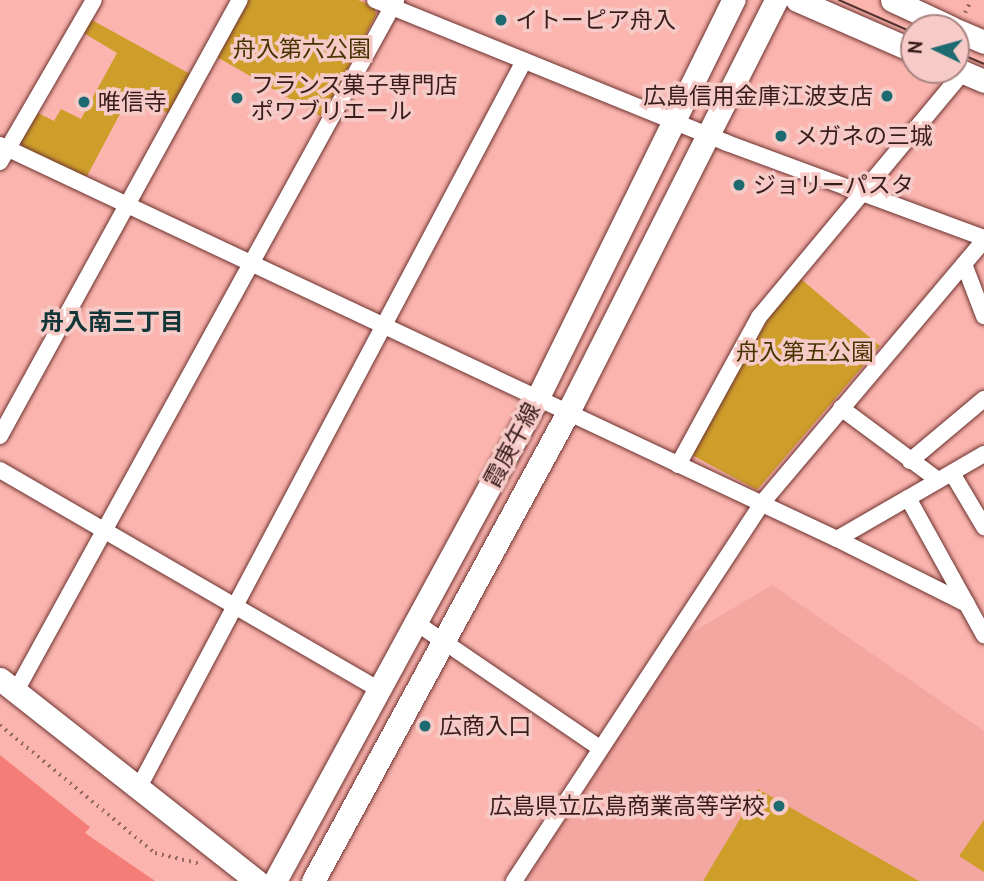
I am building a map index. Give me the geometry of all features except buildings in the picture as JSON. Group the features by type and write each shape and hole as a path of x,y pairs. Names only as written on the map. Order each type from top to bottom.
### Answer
{"street":[{"path":"94,0 3,152 127,204 383,330 762,503 967,604"},
{"path":"0,436 240,0"},
{"path":"375,0 394,4 524,61 706,135 984,239 762,503 514,881"},
{"name":"霞庚午線","path":"275,881 382,691 537,399 733,0"},
{"path":"313,881 446,642 568,414 776,0"},
{"path":"797,0 900,45"},
{"path":"892,0 932,14"},
{"path":"257,881 8,685 105,529 249,262 394,4"},
{"path":"139,787 524,61"},
{"path":"678,465 760,317 959,84"},
{"path":"964,264 984,316"},
{"path":"910,461 984,399"},
{"path":"841,408 910,461 945,477 984,527"},
{"path":"837,539 984,454"},
{"path":"0,470 236,604 382,691"},
{"path":"908,498 984,635"},
{"path":"418,624 600,748"}],"path":[{"path":"0,725 155,853 216,866"}],"shaded area":[{"name":"広島県立広島商業高等学校","path":"772,585 984,731 984,881 526,881 683,638"},
{"path":"0,755 90,827 85,833 155,881 0,881"}],"green space":[{"name":"舟入第六公園","path":"246,0 358,0 374,6 376,15 322,117 215,56"},
{"name":"唯信寺","path":"90,19 192,75 171,115 131,93 86,178 24,149 20,140 36,112 54,121 61,109 81,119 117,53 82,32"},
{"name":"舟入第五公園","path":"801,279 880,346 757,490 692,455 755,329"},
{"path":"758,789 919,881 703,881"},
{"path":"984,820 984,872 959,856"}],"tram line":[{"path":"839,0 900,27"},
{"path":"970,58 984,64"}],"place":[{"name":"イトーピア舟入","path":"501,20"},
{"name":"広島信用金庫江波支店","path":"887,96"},
{"name":"フランス菓子専門店 ポワブリエール","path":"237,98"},
{"name":"唯信寺","path":"84,102"},
{"name":"メガネの三城","path":"781,136"},
{"name":"ジョリーパスタ","path":"739,185"},
{"name":"広商入口","path":"425,726"},
{"name":"広島県立広島商業高等学校","path":"779,806"}],"district":[{"name":"舟入南三丁目","path":"112,322"}]}
